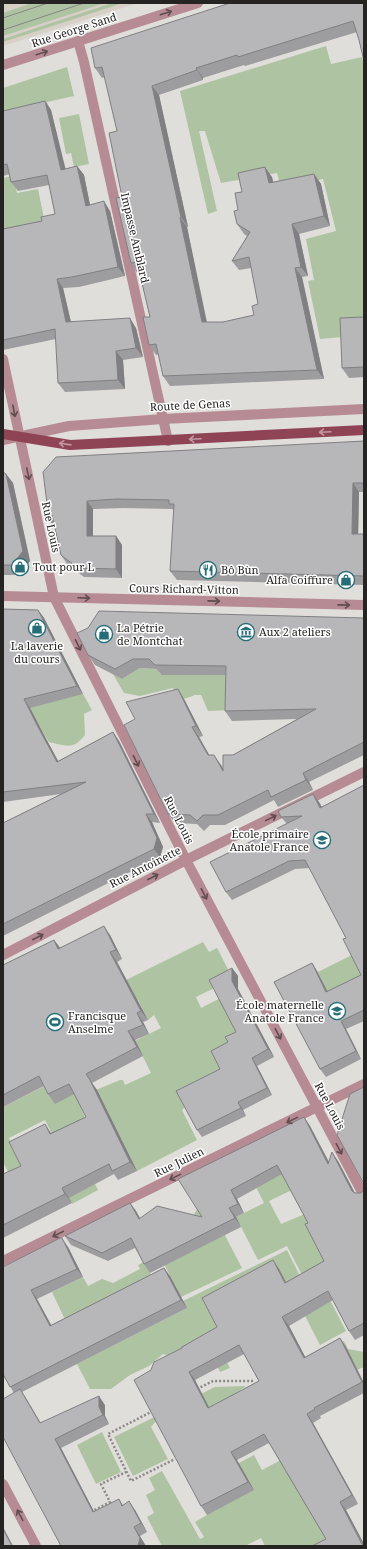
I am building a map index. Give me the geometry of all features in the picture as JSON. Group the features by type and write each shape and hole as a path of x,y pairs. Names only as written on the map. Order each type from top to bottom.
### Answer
{"main road":[{"name":"Route de Genas","path":"3,434 70,445 364,430"}],"street":[{"name":"Rue George Sand","path":"3,65 198,3"},
{"name":"Impasse Amblard","path":"78,41 84,62 168,441"},
{"name":"Rue Louis","path":"3,359 54,597 186,860 364,1196"},
{"name":"Route de Genas","path":"3,440 70,426 163,419 364,409"},
{"name":"Cours Richard-Vitton","path":"3,596 364,605"},
{"name":"Rue Antoinette","path":"3,955 186,860 364,772"},
{"name":"Rue Julien","path":"3,1261 364,1084"},
{"path":"3,1484 36,1546"}],"path":[{"path":"192,1392 213,1381 255,1381"},
{"path":"157,1410 108,1434 131,1481 175,1459"},
{"path":"90,1512 110,1502 101,1484 126,1472"}],"shaded area":[{"path":"3,3 138,3 3,46"}],"green space":[{"path":"32,3 105,3 3,36 3,13"},
{"path":"112,3 123,3 3,42 3,39"},
{"path":"326,46 331,64 362,57 364,65 364,325 343,337 320,339 308,281 314,280 306,239 336,231 323,179 281,188 277,173 221,183 205,131 199,131 217,211 208,214 180,91"},
{"path":"67,67 74,96 47,102 48,106 3,118 3,88"},
{"path":"79,114 89,164 74,167 71,153 66,154 59,118"},
{"path":"13,176 17,193 38,189 46,228 3,238 3,178"},
{"path":"140,668 156,669 161,674 233,675 232,710 208,711 201,695 194,695 177,701 173,688 140,696 124,693 113,674 122,679"},
{"path":"4,682 83,694 92,710 84,714 85,735 77,743 69,746 49,742 38,724 3,740"},
{"path":"203,942 209,952 217,948 233,979 196,997 201,1008 238,989 245,1002 238,1034 236,1056 182,1110 197,1140 137,1171 101,1098 81,1109 90,1128 72,1137 98,1190 72,1204 68,1196 59,1148 45,1120 9,1138 27,1176 14,1183 3,1162 3,1107 45,1086 93,1085 96,1090 120,1080 123,1080 125,1085 151,1073 135,1041 161,1028 154,1015 148,1020 138,1000 133,1002 124,981"},
{"path":"352,955 364,978 332,1000 318,972"},
{"path":"286,1166 292,1190 269,1201 281,1224 305,1214 329,1271 306,1283 287,1246 258,1260 236,1217 264,1203 254,1183"},
{"path":"208,1203 242,1268 181,1297 164,1264 195,1250 208,1242 194,1214 199,1207"},
{"path":"287,1250 306,1288 320,1281 346,1331 320,1345 304,1314 219,1329 211,1333 230,1368 220,1372 218,1368 163,1354 149,1366 130,1375 111,1389 90,1389 77,1364 187,1308 183,1301"},
{"path":"144,1262 156,1284 69,1328 52,1292 83,1277 88,1286 102,1279 113,1283 140,1269 138,1265"},
{"path":"344,1341 348,1349 364,1352 364,1367 357,1370 307,1361"},
{"path":"246,1386 211,1411 203,1397 157,1420 151,1427 168,1459 133,1476 114,1437 215,1387"},
{"path":"102,1432 121,1472 96,1484 77,1445"},
{"path":"254,1455 262,1470 281,1460 331,1546 265,1546 261,1538 245,1546 162,1546 147,1517 154,1513 146,1495 155,1490 149,1478 162,1471 200,1539 204,1537 195,1522 207,1515 239,1463"}],"building":[{"path":"230,3 364,3 364,61 353,21 238,57 237,55 196,68 197,70 152,86 181,217 202,322 223,322 254,315 252,306 258,304 249,257 232,261 250,232 237,224 234,211 238,210 235,193 242,192 238,173 265,167 269,183 314,174 324,216 292,224 301,267 295,268 317,370 163,376 156,344 149,345 143,317 150,317 137,262 131,263 116,198 122,197 109,133 117,131 102,67 95,68 91,48"},
{"path":"45,101 61,170 77,166 86,206 104,201 118,267 57,279 66,322 130,318 136,348 116,351 118,380 58,383 55,329 3,340 3,229 42,221 41,217 55,214 47,175 11,182 7,164 3,165 3,111"},
{"path":"364,317 364,367 342,368 340,318"},
{"path":"364,441 364,483 353,483 352,534 364,534 364,576 170,571 174,504 169,504 169,500 116,499 87,501 87,536 116,536 116,569 78,568 61,555 52,515 49,519 43,472 56,457"},
{"path":"3,472 6,474 23,551 12,565 3,565"},
{"path":"3,609 38,610 77,686 24,699 57,762 113,732 154,814 146,814 157,838 154,849 3,924 3,823 86,782 3,792"},
{"path":"99,611 364,618 364,742 303,773 306,780 271,797 268,790 218,815 203,815 197,821 190,815 168,814 124,725 135,719 126,702 178,689 196,726 192,727 208,755 214,755 223,771 223,755 233,755 316,709 225,711 226,666 155,665 149,659 133,659 115,669 88,655 77,633 88,628"},
{"path":"364,785 364,1010 341,1021 356,1051 320,1069 274,982 312,963 326,992 361,975 343,939 346,938 305,860 289,861 226,892 210,862 302,816 281,817 278,811 313,794 320,808"},
{"path":"104,926 116,950 110,952 141,1011 137,1013 143,1025 128,1031 137,1047 86,1074 130,1162 112,1171 109,1164 62,1188 65,1194 3,1225 3,1174 21,1166 9,1142 45,1124 50,1134 86,1117 69,1084 48,1094 39,1076 3,1095 3,965 54,940 58,949"},
{"path":"232,968 232,981 268,1049 252,1058 267,1088 238,1102 241,1108 197,1130 176,1091 220,1069 211,1051 228,1042 225,1037 236,1032 209,980"},
{"path":"364,1087 364,1184 337,1135 350,1094"},
{"path":"304,1117 328,1164 332,1152 352,1191 355,1193 361,1193 364,1190 364,1323 349,1331 328,1291 282,1317 304,1358 340,1338 362,1382 314,1408 315,1409 307,1414 352,1495 340,1502 363,1546 312,1546 326,1539 264,1434 231,1452 248,1482 201,1506 134,1380 151,1370 154,1362 182,1348 217,1327 202,1298 273,1260 285,1283 324,1261 305,1224 308,1223 277,1165 231,1190 238,1204 229,1208 235,1218 144,1264 131,1238 102,1253 65,1236 130,1203 139,1219 157,1206 202,1217 178,1179","holes":["239,1345 259,1381 208,1408 189,1372"]},
{"path":"62,1238 77,1269 31,1290 50,1326 164,1268 181,1300 10,1387 3,1374 3,1267"},
{"path":"20,1389 40,1423 99,1396 99,1407 103,1415 55,1439 93,1512 119,1499 122,1506 129,1501 141,1523 134,1527 140,1538 138,1546 61,1546 3,1437 3,1399"},
{"path":"3,1529 12,1546 3,1546"}],"tram line":[{"path":"3,18 48,3"},
{"path":"3,30 84,3"}],"place":[{"name":"Tout pour L","path":"20,567"},
{"name":"Bô Bùn","path":"208,570"},
{"name":"Alfa Coiffure","path":"346,580"},
{"name":"La laverie du cours","path":"37,628"},
{"name":"Aux 2 ateliers","path":"246,632"},
{"name":"La Pétrie de Montchat","path":"104,634"},
{"name":"École primaire Anatole France","path":"322,840"},
{"name":"École maternelle Anatole France","path":"337,1011"},
{"name":"Francisque Anselme","path":"55,1022"}]}
